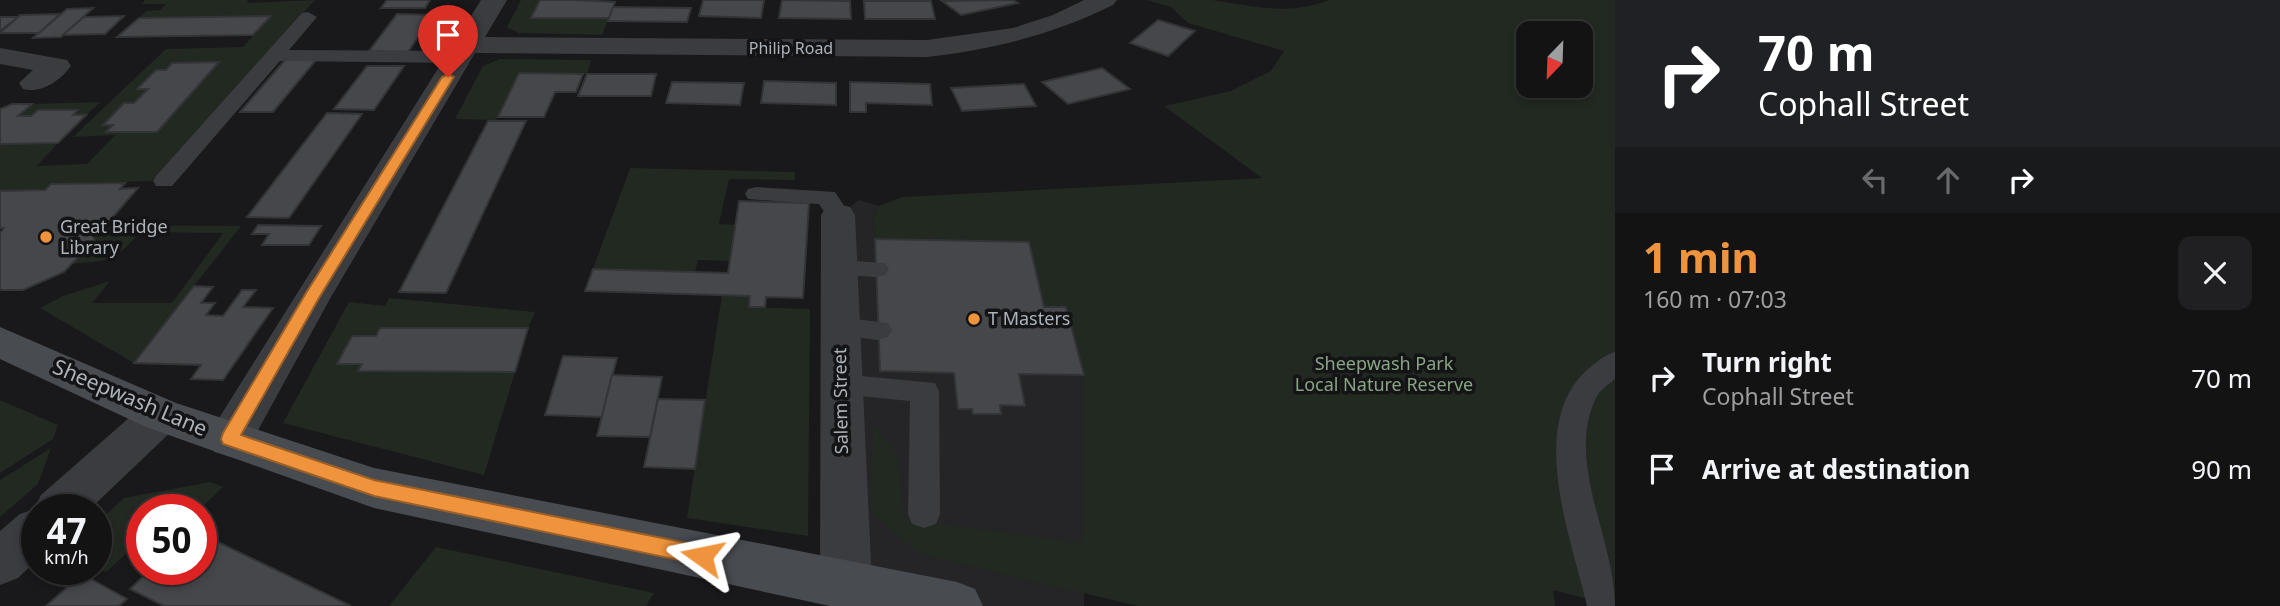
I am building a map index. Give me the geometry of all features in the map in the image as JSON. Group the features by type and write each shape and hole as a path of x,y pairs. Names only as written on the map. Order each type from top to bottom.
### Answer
{"main road":[{"name":"Sheepwash Lane","path":"0,342 161,415 374,488 869,595 957,606"}],"street":[{"path":"230,439 312,297 494,0"},
{"name":"Philip Road","path":"464,51 940,48 1037,32 1075,17 1104,0"},
{"path":"0,56 57,66 33,83"},
{"name":"Salem Street","path":"838,215 857,268 859,329 840,385 869,595"},
{"path":"74,494 161,415"},
{"path":"0,562 21,543"}],"lane":[{"path":"164,181 308,17"},
{"path":"275,55 464,51"},
{"path":"756,194 827,197 838,215"},
{"path":"1605,606 1574,486 1570,439 1583,391 1615,362"},
{"path":"840,385 925,391 924,514"}],"shaded area":[{"path":"859,200 879,206 873,218 875,239 1029,242 1044,307 1066,307 1084,375 1084,606 957,606 846,586 838,215"}],"green space":[{"path":"145,0 248,0 247,3 315,0 152,181 51,184 45,190 0,191 0,144 58,143 37,166 87,164 115,135 73,137 166,49 243,47 270,17 139,18 146,11 160,10 166,4 142,4"},
{"path":"521,0 540,0 531,18 609,18 602,35 519,33 507,27"},
{"name":"Sheepwash Park Local Nature Reserve","path":"1147,0 1212,0 1285,9 1329,0 1615,0 1615,606 1553,590 1555,606 1138,606 920,554 870,512 874,427 897,453 904,519 1084,543 1084,375 1067,308 1044,307 1029,242 875,239 873,218 879,206 903,197 1262,178 1164,106 1231,91 1271,71 1284,51 1188,23 1171,7"},
{"path":"500,59 591,60 587,74 519,73 496,120 455,119 483,66"},
{"path":"101,102 86,115 73,115 77,110 38,110 31,116 18,116 32,104"},
{"path":"630,168 795,172 795,180 729,179 719,224 736,225 730,261 698,260 695,272 593,269"},
{"path":"78,226 241,226 134,363 40,308 63,296 110,281 92,303 172,303 223,233 140,232 125,248 111,257 95,262 73,263 95,240 90,233 71,233"},
{"path":"722,295 750,296 749,307 810,309 808,536 687,518"},
{"path":"389,298 535,312 528,328 380,328 376,336 352,336 338,363 362,364 359,371 515,372 484,475 283,423 349,302 385,306"},
{"path":"0,400 58,425 53,439 0,473"},
{"path":"51,448 38,484 26,494 21,494 21,499 0,517 0,480"},
{"path":"210,482 223,487 216,494 146,494"},
{"path":"124,498 126,554 112,566 112,509"},
{"path":"436,547 654,593 646,606 389,606"}],"building":[{"path":"387,0 430,0 425,8 381,8"},
{"path":"540,0 615,2 609,18 531,18"},
{"path":"703,0 764,0 761,18 699,16"},
{"path":"782,0 850,1 851,19 779,18"},
{"path":"1013,0 1018,3 961,15 942,1"},
{"path":"864,1 931,1 935,19 865,19"},
{"path":"613,7 691,8 687,22 608,21"},
{"path":"93,8 61,37 33,38 67,9"},
{"path":"60,14 39,33 0,33 20,15"},
{"path":"397,14 433,15 408,52 369,51"},
{"path":"124,16 105,34 63,35 84,17"},
{"path":"271,16 253,35 117,37 139,18"},
{"path":"0,17 18,17 0,31"},
{"path":"1158,20 1195,31 1168,56 1130,43"},
{"path":"285,60 316,60 273,112 240,112"},
{"path":"219,62 157,132 106,132 113,125 103,125 124,103 134,103 148,89 137,89 156,70 166,70 172,63"},
{"path":"367,66 404,66 374,110 334,109"},
{"path":"1102,68 1130,89 1068,104 1042,82"},
{"path":"519,73 583,74 576,92 555,92 544,117 498,117"},
{"path":"587,74 656,74 651,96 578,96"},
{"path":"764,81 836,83 836,105 761,103"},
{"path":"672,82 744,83 740,105 666,103"},
{"path":"850,82 930,84 932,105 866,103 866,112 850,112"},
{"path":"1024,84 1036,106 962,111 951,88"},
{"path":"12,104 32,104 18,116 31,116 38,110 78,110 73,115 86,115 58,143 0,144 0,109"},
{"path":"327,113 362,114 289,218 247,217"},
{"path":"488,121 526,121 446,293 399,292"},
{"name":"Great Bridge Library","path":"125,183 120,189 138,188 106,225 78,226 71,233 91,233 95,240 64,272 23,290 0,290 0,233 4,228 0,228 0,191 45,190 51,184"},
{"path":"739,201 809,203 803,298 766,297 765,307 749,307 750,296 585,291 593,269 728,273"},
{"path":"258,225 321,226 309,245 262,245 269,234 252,234"},
{"name":"T Masters","path":"875,239 1029,242 1044,307 1066,307 1084,375 1019,374 1025,406 1000,405 1001,414 973,414 972,409 958,409 954,373 880,371"},
{"path":"194,286 213,287 201,303 215,303 206,315 223,316 242,290 256,290 243,307 273,308 223,380 191,379 201,365 134,363"},
{"path":"380,328 528,328 515,372 358,371 362,364 337,364 352,336 376,336"},
{"path":"563,356 617,358 602,417 545,415"},
{"path":"612,375 662,377 650,437 597,436"},
{"path":"658,399 705,400 695,469 644,467"},
{"path":"217,542 351,606 164,606 130,589 134,585 217,585"},
{"path":"70,585 102,585 127,599 119,606 46,606"}],"place":[{"name":"Great Bridge Library","path":"46,237"},
{"name":"T Masters","path":"974,319"}],"route":[{"path":"448,77 312,297 230,439 374,488 702,556"}]}
